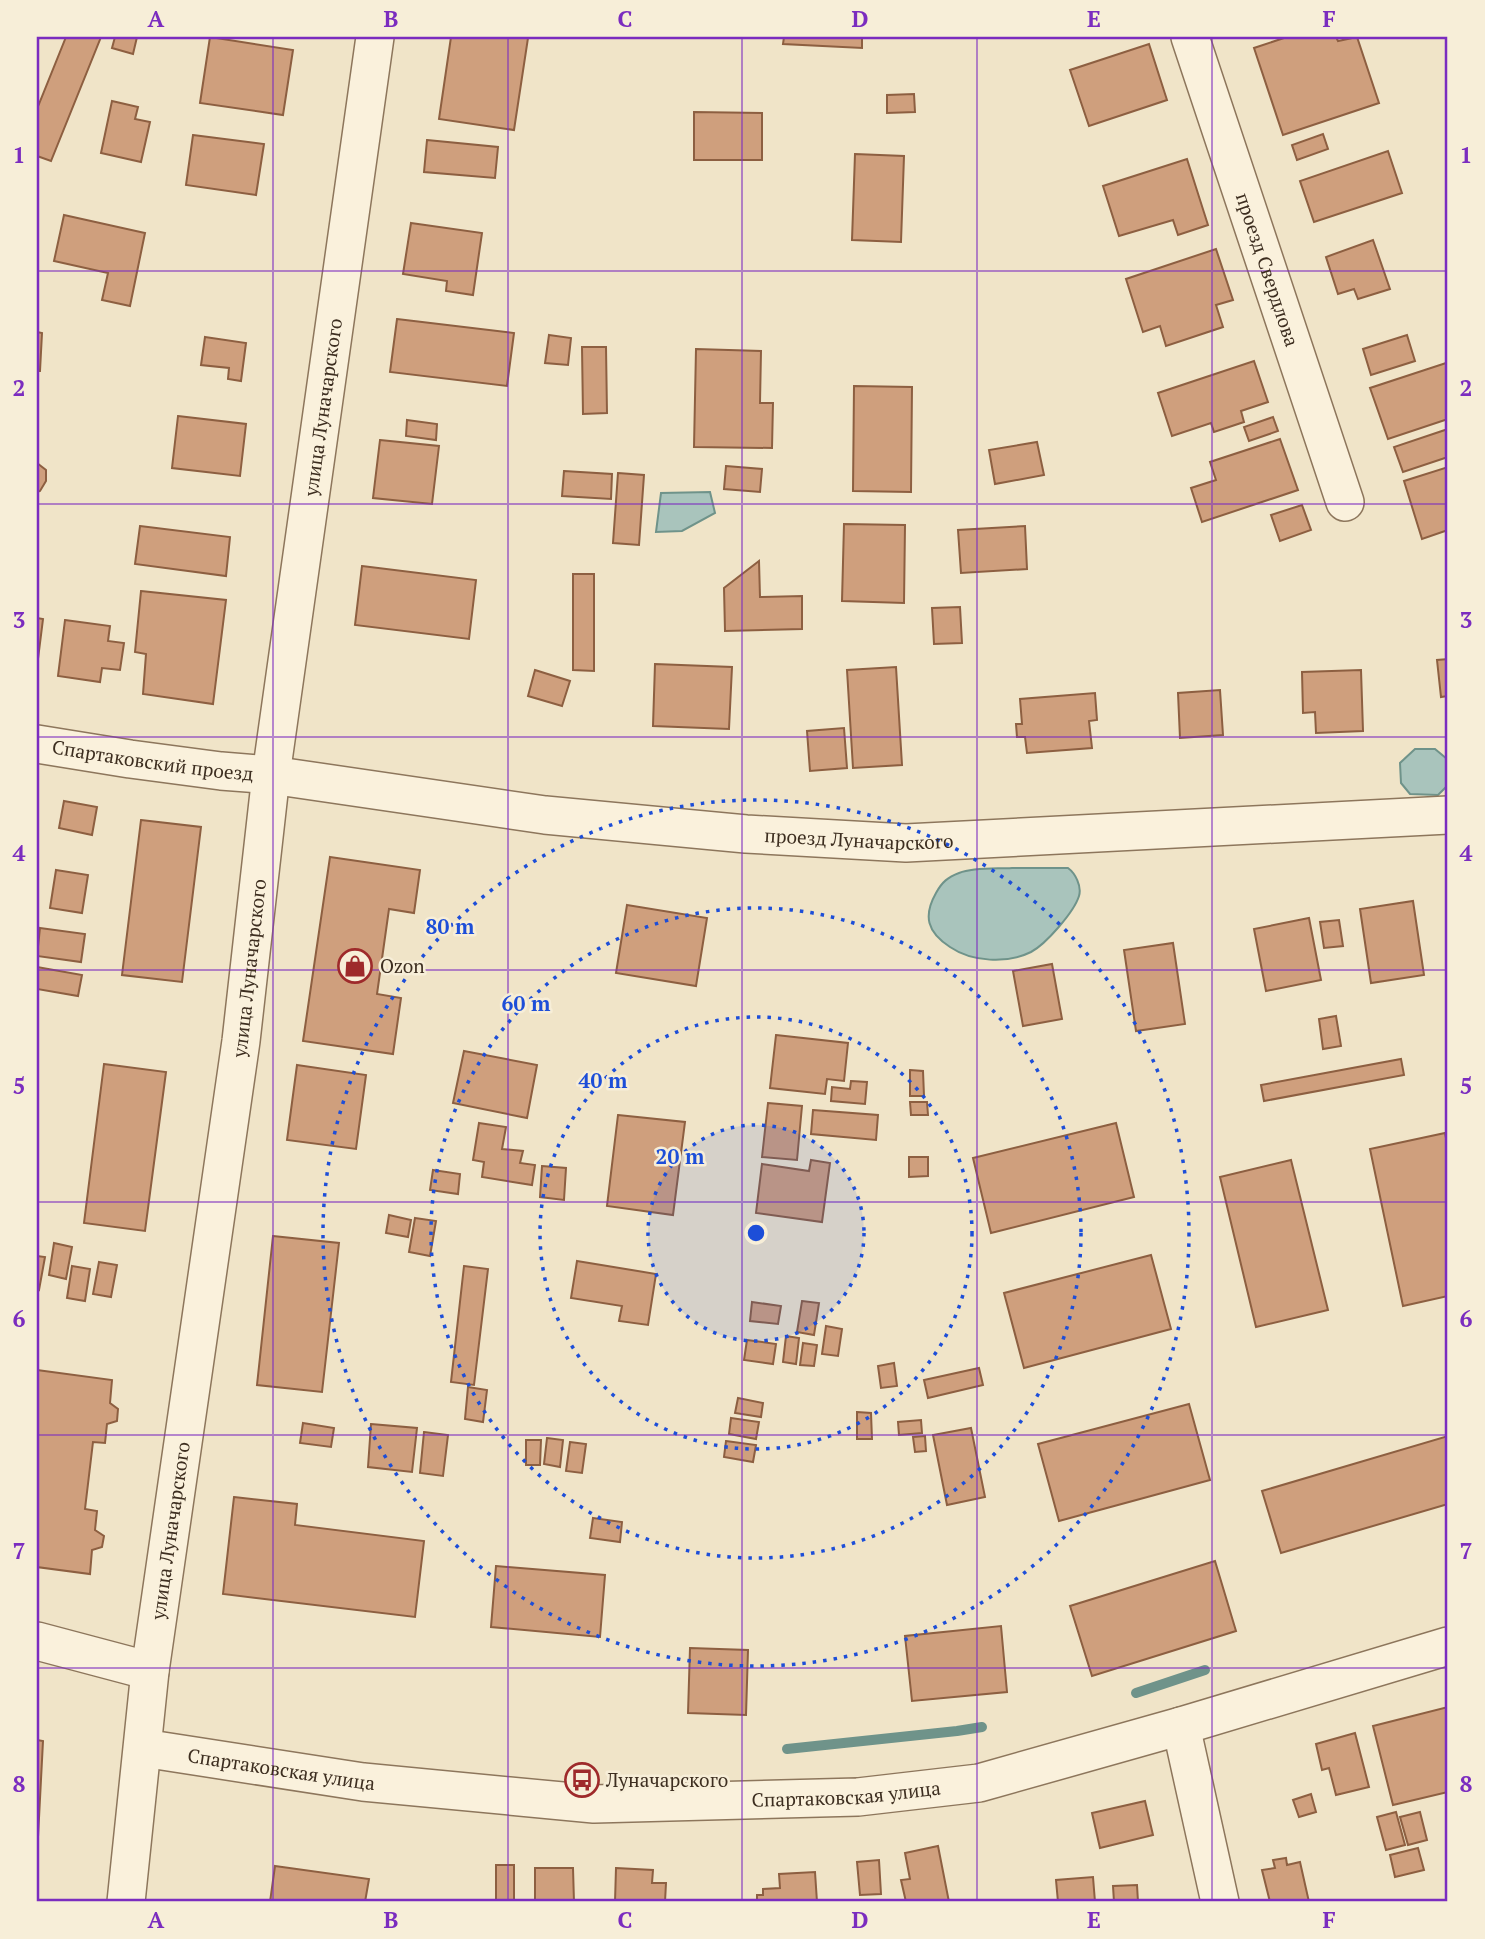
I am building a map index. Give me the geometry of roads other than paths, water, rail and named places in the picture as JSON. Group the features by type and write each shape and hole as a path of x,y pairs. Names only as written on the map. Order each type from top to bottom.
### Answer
{"street":[{"name":"улица Луначарского","path":"126,1902 150,1671 241,1041 271,775 375,37"},
{"name":"проезд Свердлова","path":"1190,37 1345,502"},
{"name":"Спартаковский проезд","path":"37,744 130,759 271,775"},
{"name":"проезд Луначарского","path":"271,775 545,815 746,834 906,843 1448,816"},
{"path":"37,1641 150,1671"},
{"name":"Спартаковская улица","path":"143,1748 363,1782 594,1804 858,1797 979,1783 1448,1646"},
{"path":"1181,1726 1220,1902"}],"water":[{"path":"710,492 715,513 682,531 656,532 661,493"},
{"path":"1415,749 1435,749 1447,759 1448,785 1438,795 1410,794 1401,783 1400,763"},
{"path":"1068,868 1080,888 1076,903 1066,919 1031,952 1001,960 969,956 950,947 932,929 929,909 932,901 946,880 955,875 986,869"}],"waterway":[{"path":"1136,1693 1205,1670"},
{"path":"787,1749 982,1727"}],"place":[{"name":"Ozon","path":"355,966"},
{"name":"Луначарского","path":"582,1780"}]}
